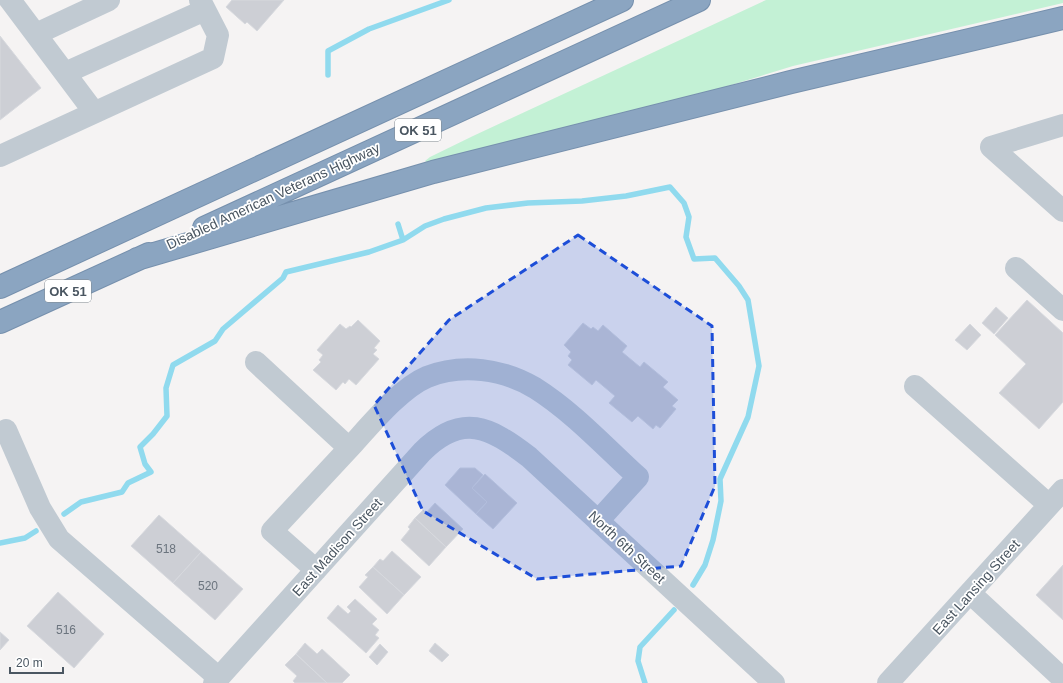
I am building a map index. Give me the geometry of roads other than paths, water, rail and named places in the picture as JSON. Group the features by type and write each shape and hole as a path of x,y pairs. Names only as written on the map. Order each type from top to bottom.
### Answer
{"highway":[{"name":"OK 51","path":"0,287 622,0"},
{"name":"Disabled American Veterans Highway","path":"0,322 699,0"},
{"path":"137,259 433,172 791,82 1063,18"}],"street":[{"path":"10,0 94,112"},
{"path":"36,34 109,0"},
{"path":"0,156 213,58 218,35 203,5 65,73"},
{"path":"1063,125 991,147 1063,211"},
{"path":"1016,268 1063,310"},
{"path":"256,362 349,448"},
{"path":"316,570 272,531 381,413 404,393 426,378 451,369 476,368 505,375 534,388 563,408 638,477 598,521"},
{"path":"914,386 1056,498"},
{"name":"East Madison Street","path":"217,680 430,444 438,437 460,428 470,428"},
{"name":"North 6th Street","path":"470,428 482,429 506,439 529,457 774,683"},
{"path":"6,430 40,508 59,539 217,680"},
{"name":"East Lansing Street","path":"888,683 1056,498"},
{"path":"970,593 1063,679"}],"waterway":[{"path":"328,75 328,51 369,29 449,0"},
{"path":"64,514 81,502 122,492 128,483 151,472 145,464 140,447 153,434 167,416 166,388 173,365 215,341 223,329 283,278 286,272 369,252 403,240 425,226 444,219 486,208 528,203 582,201 626,196 670,187 684,203 689,217 686,237 694,259 715,258 739,286 748,300 759,366 748,417 720,479 721,501 713,540 705,565 693,585"},
{"path":"398,224 403,240"},
{"path":"0,543 25,538 36,531"},
{"path":"645,683 638,661 640,647 674,610"}]}
